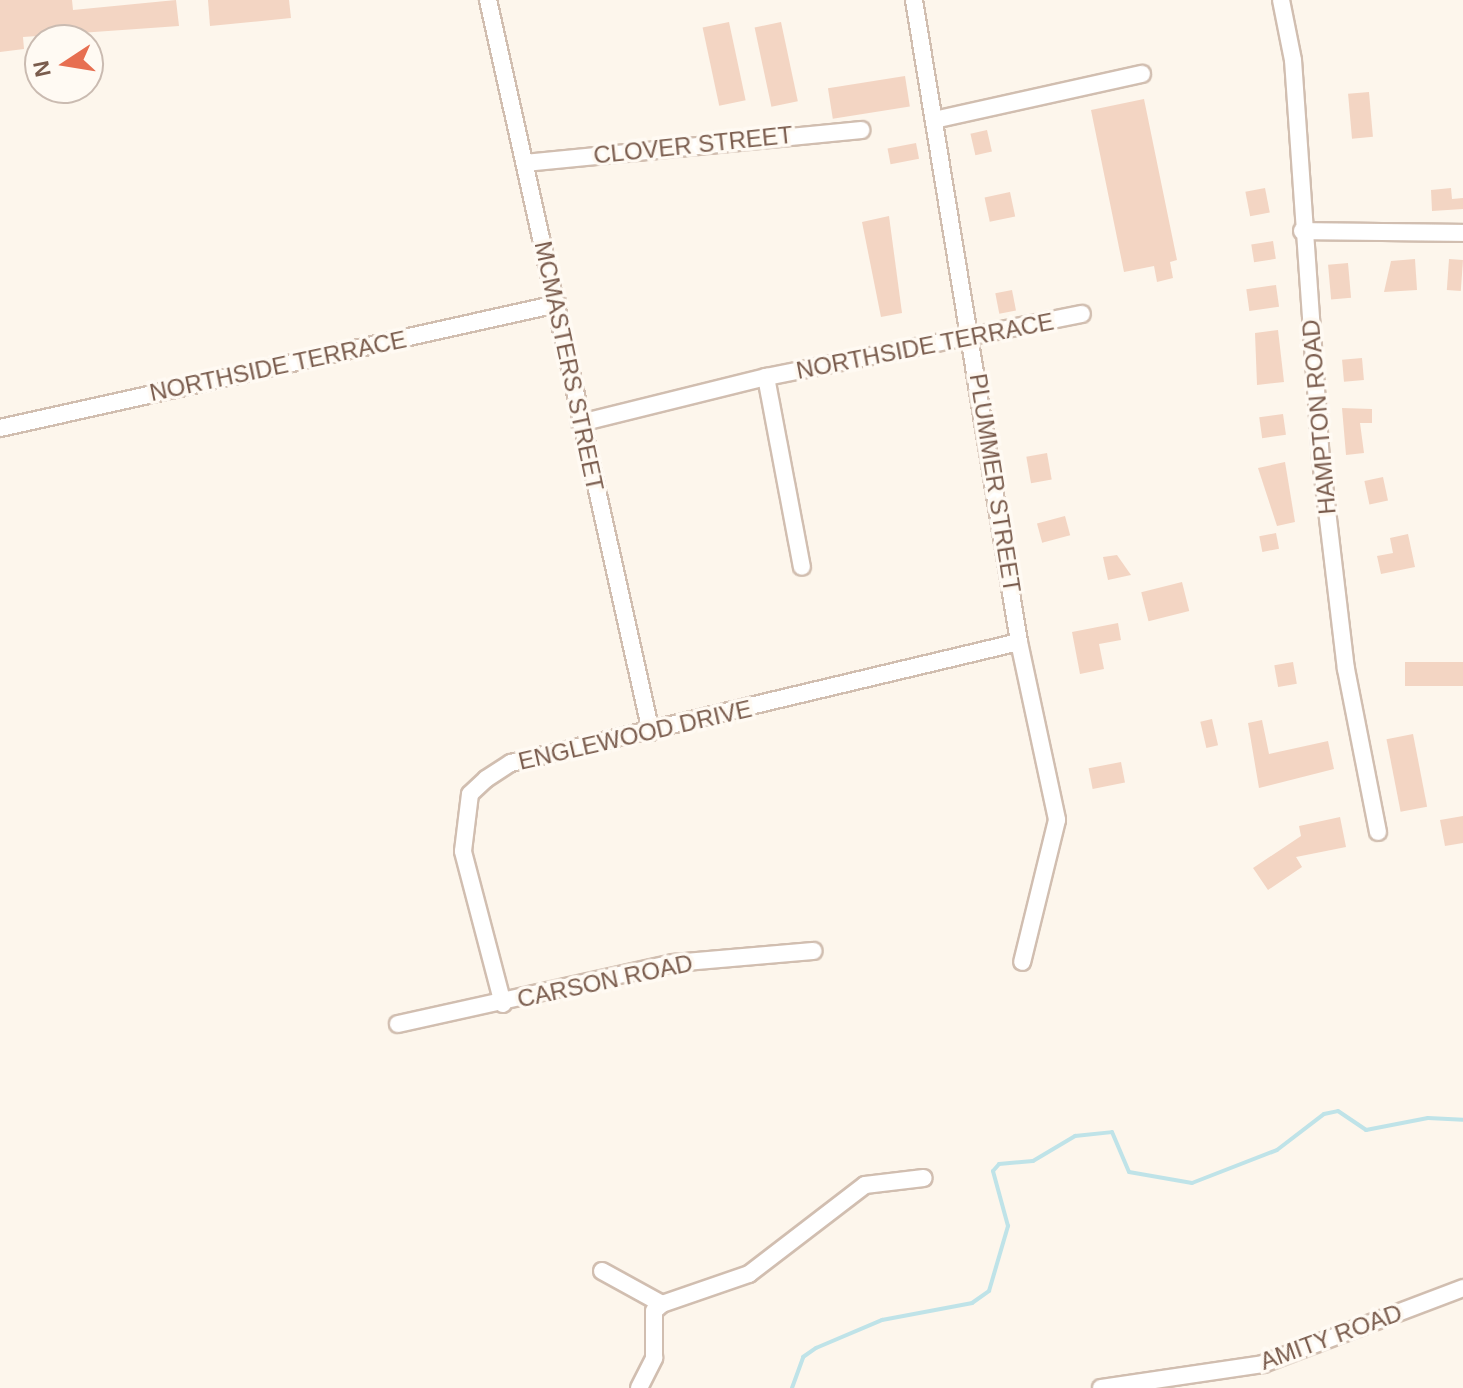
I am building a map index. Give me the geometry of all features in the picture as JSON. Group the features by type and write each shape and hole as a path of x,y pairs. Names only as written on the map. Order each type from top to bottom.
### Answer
{"street":[{"name":"MCMASTERS STREET","path":"488,0 651,732"},
{"name":"PLUMMER STREET","path":"914,0 973,337 1019,642 1057,820 1022,962"},
{"name":"HAMPTON ROAD","path":"1281,0 1293,60 1302,231 1346,669 1378,832"},
{"path":"934,120 1142,74"},
{"name":"CLOVER STREET","path":"525,163 861,130"},
{"path":"1302,231 1463,233"},
{"name":"NORTHSIDE TERRACE","path":"0,428 557,304"},
{"name":"NORTHSIDE TERRACE","path":"580,423 766,377 1082,314"},
{"path":"766,377 802,567"},
{"name":"ENGLEWOOD DRIVE","path":"503,1004 463,851 470,794 511,763 1019,642"},
{"name":"CARSON ROAD","path":"398,1024 503,1004 673,963 813,951"},
{"path":"639,1388 654,1358 654,1311 662,1304 749,1274 865,1185 924,1178"},
{"path":"602,1271 662,1304"},
{"name":"AMITY ROAD","path":"1101,1388 1263,1364 1463,1288"}],"building":[{"path":"0,0 72,0 73,10 176,0 179,26 104,31 104,24 24,24 24,49 0,52"},
{"path":"208,0 289,0 291,18 210,26"},
{"path":"729,22 746,100 719,106 703,28"},
{"path":"781,22 798,101 771,107 755,28"},
{"path":"905,76 910,107 833,119 828,88"},
{"path":"1369,92 1373,137 1352,139 1348,94"},
{"path":"1144,99 1177,260 1170,262 1173,278 1157,282 1154,266 1124,272 1091,110"},
{"path":"987,130 992,151 975,155 970,134"},
{"path":"916,143 919,159 891,164 888,149"},
{"path":"1265,188 1270,213 1250,216 1245,192"},
{"path":"1451,188 1452,199 1463,198 1463,209 1432,211 1431,190"},
{"path":"1010,192 1015,216 990,222 985,197"},
{"path":"889,216 902,313 881,317 862,222"},
{"path":"1273,241 1276,259 1254,262 1251,244"},
{"path":"1415,259 1417,290 1384,292 1391,261"},
{"path":"1449,259 1463,260 1461,291 1447,290"},
{"path":"1348,263 1351,298 1331,300 1328,265"},
{"path":"1276,285 1279,307 1249,311 1246,289"},
{"path":"1012,290 1016,311 999,314 995,293"},
{"path":"1278,330 1284,382 1257,385 1255,333"},
{"path":"1362,358 1364,380 1344,382 1342,360"},
{"path":"1342,408 1372,409 1372,423 1360,423 1364,453 1346,455"},
{"path":"1283,414 1286,435 1262,438 1259,417"},
{"path":"1047,453 1052,480 1031,483 1026,457"},
{"path":"1285,462 1295,522 1277,526 1258,468"},
{"path":"1383,477 1388,500 1369,504 1364,481"},
{"path":"1065,516 1070,535 1042,543 1037,524"},
{"path":"1276,533 1279,549 1262,552 1259,536"},
{"path":"1408,534 1415,567 1381,574 1377,556 1393,553 1390,538"},
{"path":"1117,555 1131,575 1108,580 1103,557"},
{"path":"1182,582 1189,611 1149,621 1141,592"},
{"path":"1118,623 1121,640 1099,644 1104,669 1080,674 1072,632"},
{"path":"1293,662 1297,684 1278,687 1274,665"},
{"path":"1405,662 1463,662 1463,686 1405,686"},
{"path":"1212,719 1218,745 1206,748 1200,722"},
{"path":"1262,720 1269,754 1328,741 1334,769 1259,788 1248,723"},
{"path":"1413,734 1427,807 1401,812 1386,739"},
{"path":"1121,762 1125,783 1093,789 1089,768"},
{"path":"1463,816 1463,843 1445,846 1440,820"},
{"path":"1340,817 1346,847 1296,857 1302,867 1268,890 1253,868 1301,836 1299,826"}],"waterway":[{"path":"792,1388 803,1357 816,1348 882,1320 972,1303 989,1291 1008,1226 993,1171 999,1164 1033,1161 1075,1136 1112,1132 1129,1172 1192,1183 1277,1150 1324,1114 1338,1111 1366,1130 1428,1118 1463,1120"}]}
